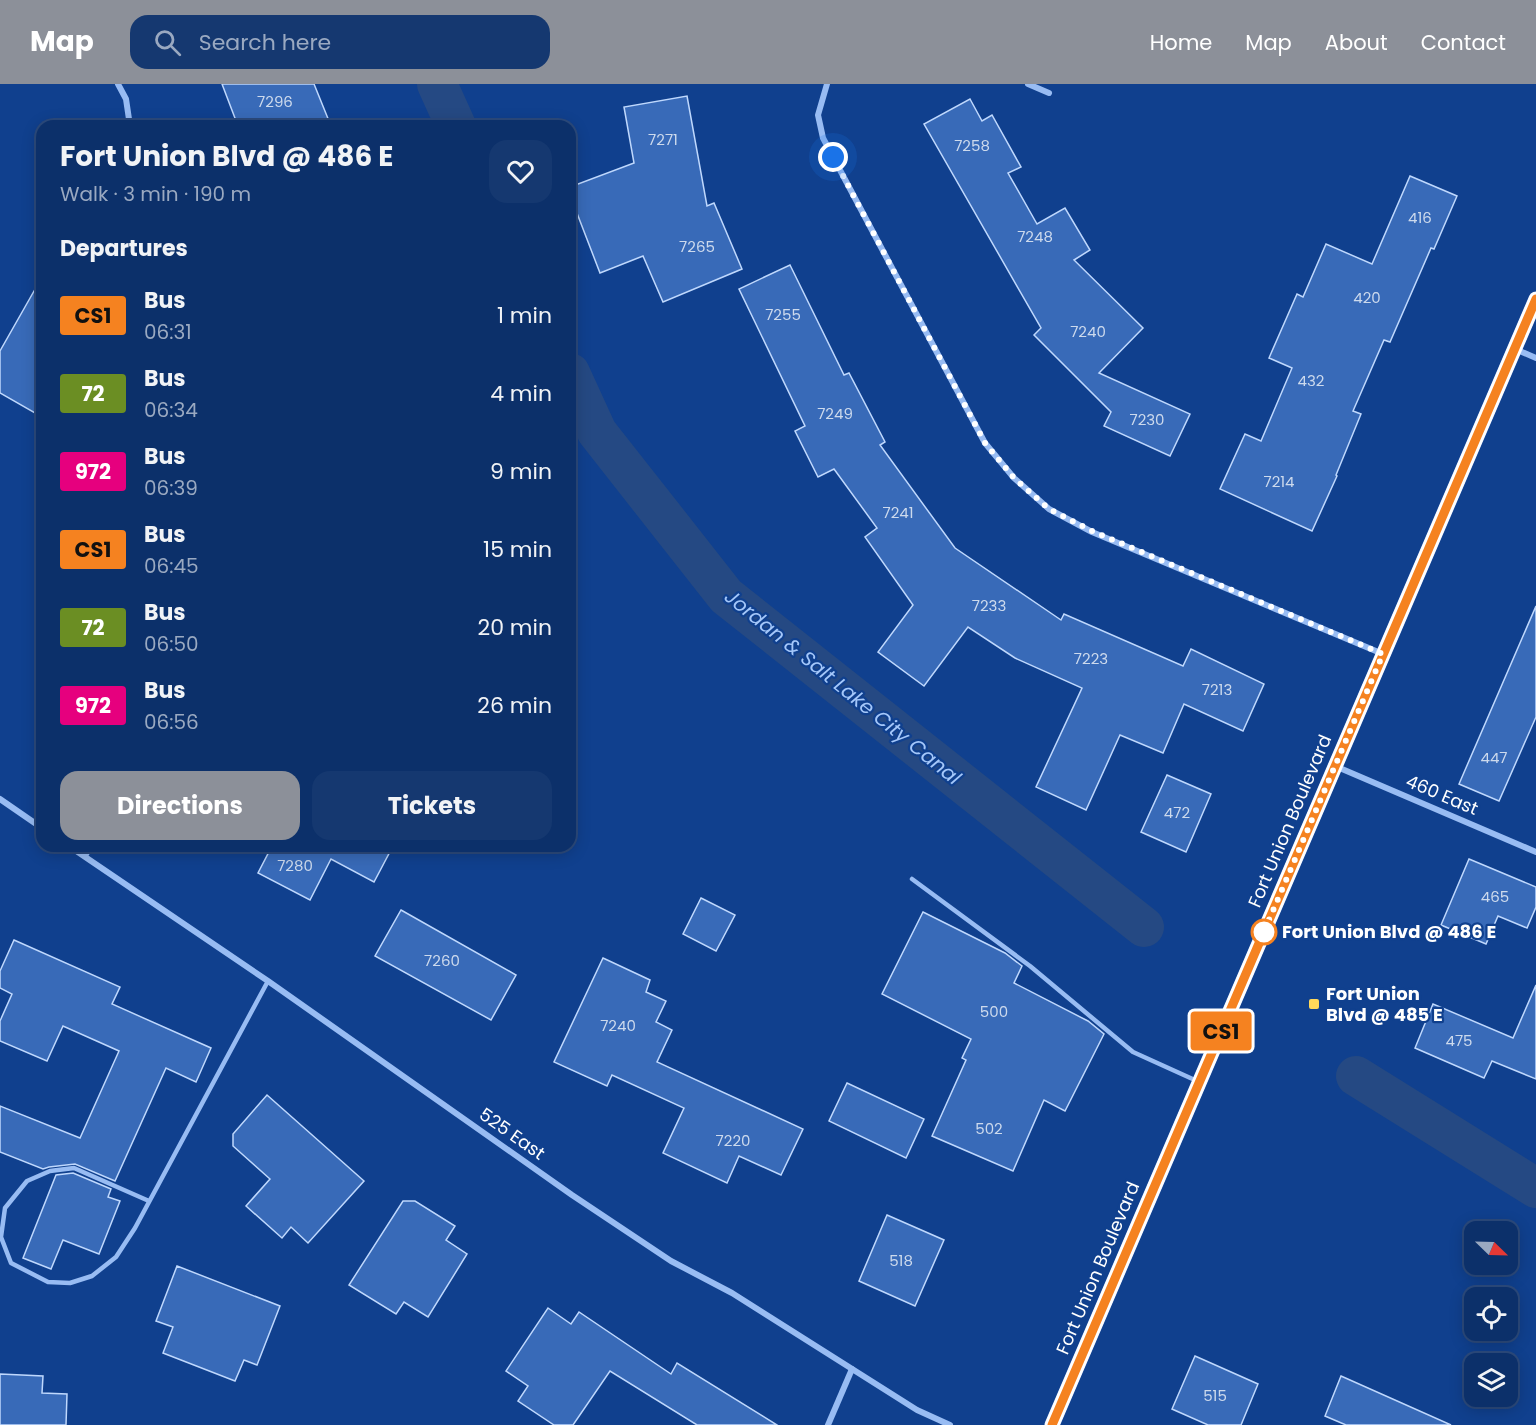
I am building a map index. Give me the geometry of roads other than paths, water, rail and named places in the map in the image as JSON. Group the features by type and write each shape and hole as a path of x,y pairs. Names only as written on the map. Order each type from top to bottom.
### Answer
{"main road":[{"name":"Fort Union Boulevard","path":"1052,1425 1536,299"}],"street":[{"path":"118,84 126,99 129,120"},
{"path":"827,84 818,115 823,138 985,443 1014,478 1049,509 1092,531 1383,654"},
{"path":"1028,84 1049,93"},
{"path":"1515,349 1536,358"},
{"name":"460 East","path":"1335,766 1536,852"},
{"path":"0,799 36,824"},
{"name":"525 East","path":"78,852 268,981 572,1195 671,1261 732,1293 917,1410 950,1425"},
{"path":"828,1425 852,1369"}],"lane":[{"path":"86,857 89,852"},
{"path":"912,879 1030,966 1133,1052 1199,1082"},
{"path":"149,1201 74,1168 50,1171 27,1181 4,1208 1,1237 11,1263 48,1282 70,1283 92,1276 116,1257 135,1228 268,981"}],"waterway":[{"name":"Jordan & Salt Lake City Canal","path":"437,84 453,120"},
{"name":"Jordan & Salt Lake City Canal","path":"576,386 597,432 726,596 1144,927"},
{"name":"Jordan & Salt Lake City Canal","path":"1356,1076 1536,1188"}],"place":[{"name":"Fort Union Blvd @ 486 E","path":"1264,932"},
{"name":"Fort Union Blvd @ 485 E","path":"1314,1004"}]}
